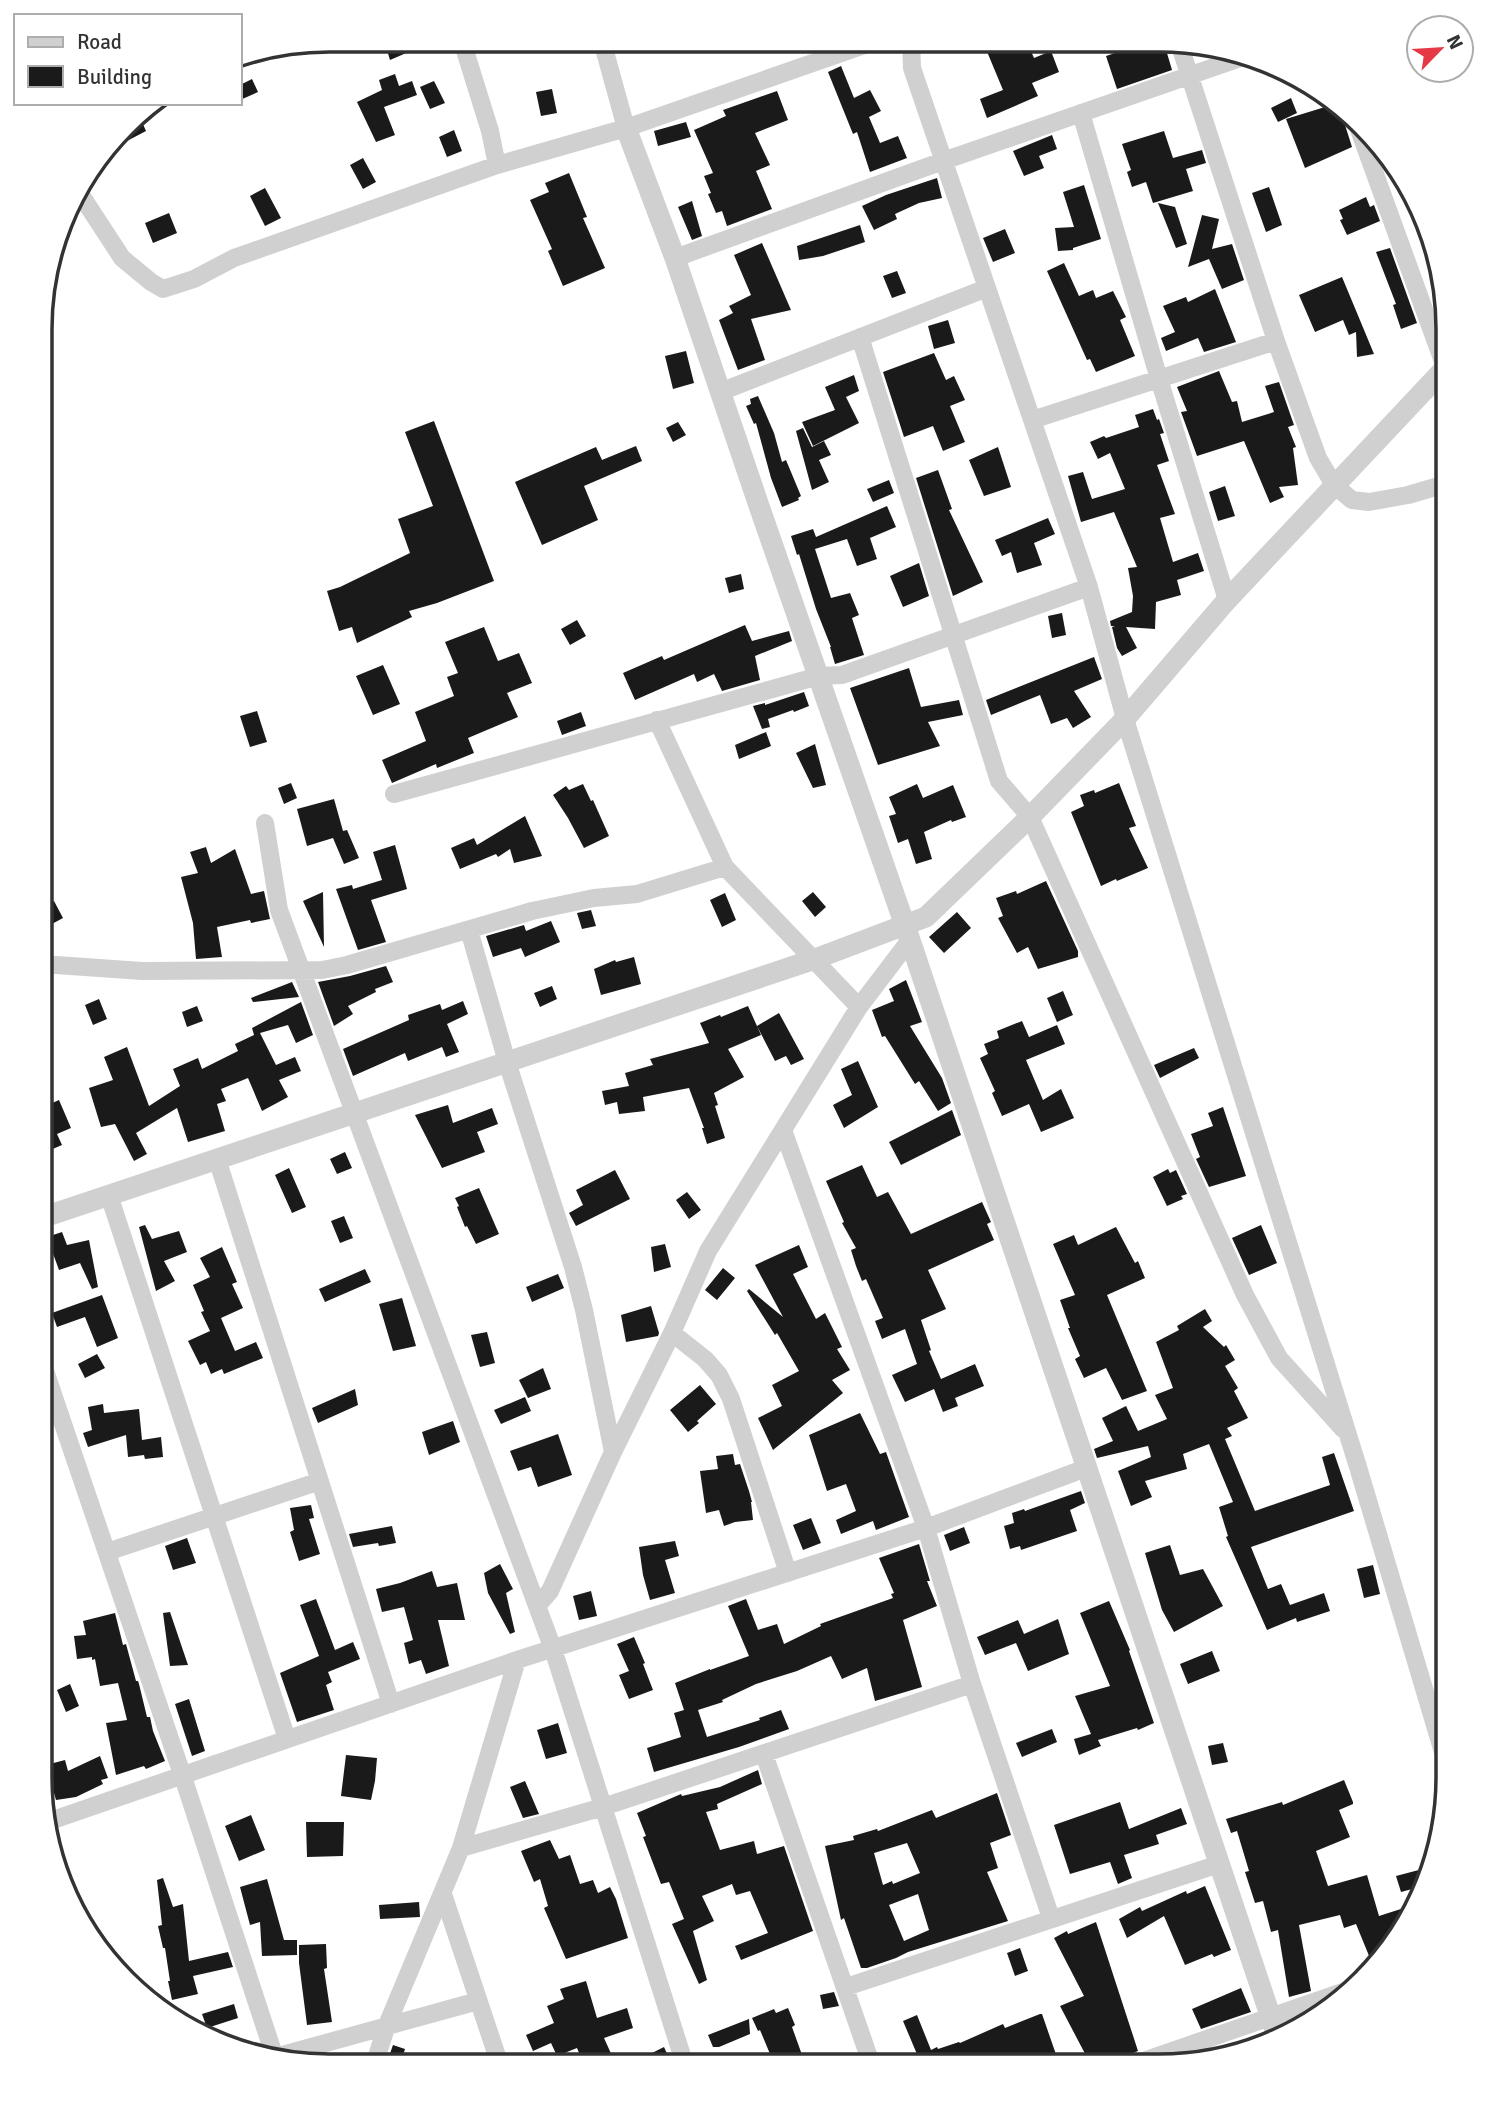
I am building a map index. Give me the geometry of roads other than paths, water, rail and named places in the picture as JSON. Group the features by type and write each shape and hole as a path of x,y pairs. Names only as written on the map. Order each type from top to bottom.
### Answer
{"street":[{"path":"465,52 490,131 497,165"},
{"path":"605,52 626,128 676,258 908,932 1274,2029"},
{"path":"85,201 122,258 163,289 194,279 234,258 497,165 626,128 844,52"},
{"path":"911,52 912,68 1089,587 1125,719 1348,1435 1436,1729"},
{"path":"1183,54 1276,341 1318,458 1334,485 1352,500 1369,502 1436,487"},
{"path":"676,258 943,161 1230,62"},
{"path":"1081,113 1227,600"},
{"path":"1364,143 1436,336"},
{"path":"720,392 986,288"},
{"path":"860,337 999,781 1030,817 1245,1295 1279,1358 1348,1435"},
{"path":"1032,420 1276,341"},
{"path":"537,1606 550,1591 708,1251 908,932 926,918 1030,817 1125,719 1227,600 1436,378"},
{"path":"394,794 819,676 842,676 1089,587"},
{"path":"657,720 725,867 859,1007"},
{"path":"265,822 279,910 553,1649 682,2054"},
{"path":"52,965 142,971 302,971 347,965 532,911 637,894 725,867"},
{"path":"469,930 507,1062 573,1267 613,1452"},
{"path":"52,1214 815,959 908,932"},
{"path":"783,1130 926,1528 972,1684 1051,1919"},
{"path":"217,1159 391,1704"},
{"path":"109,1195 287,1739"},
{"path":"671,1333 705,1359 719,1376 731,1399 788,1573"},
{"path":"52,1391 272,2048"},
{"path":"56,1819 517,1660 926,1528 1086,1468"},
{"path":"107,1552 320,1481"},
{"path":"377,2054 461,1848 517,1660"},
{"path":"461,1848 603,1807 972,1684"},
{"path":"764,1754 868,2054"},
{"path":"846,1987 1219,1864"},
{"path":"443,1894 496,2054"},
{"path":"1163,2054 1328,1997"},
{"path":"295,2052 478,2001"}]}
